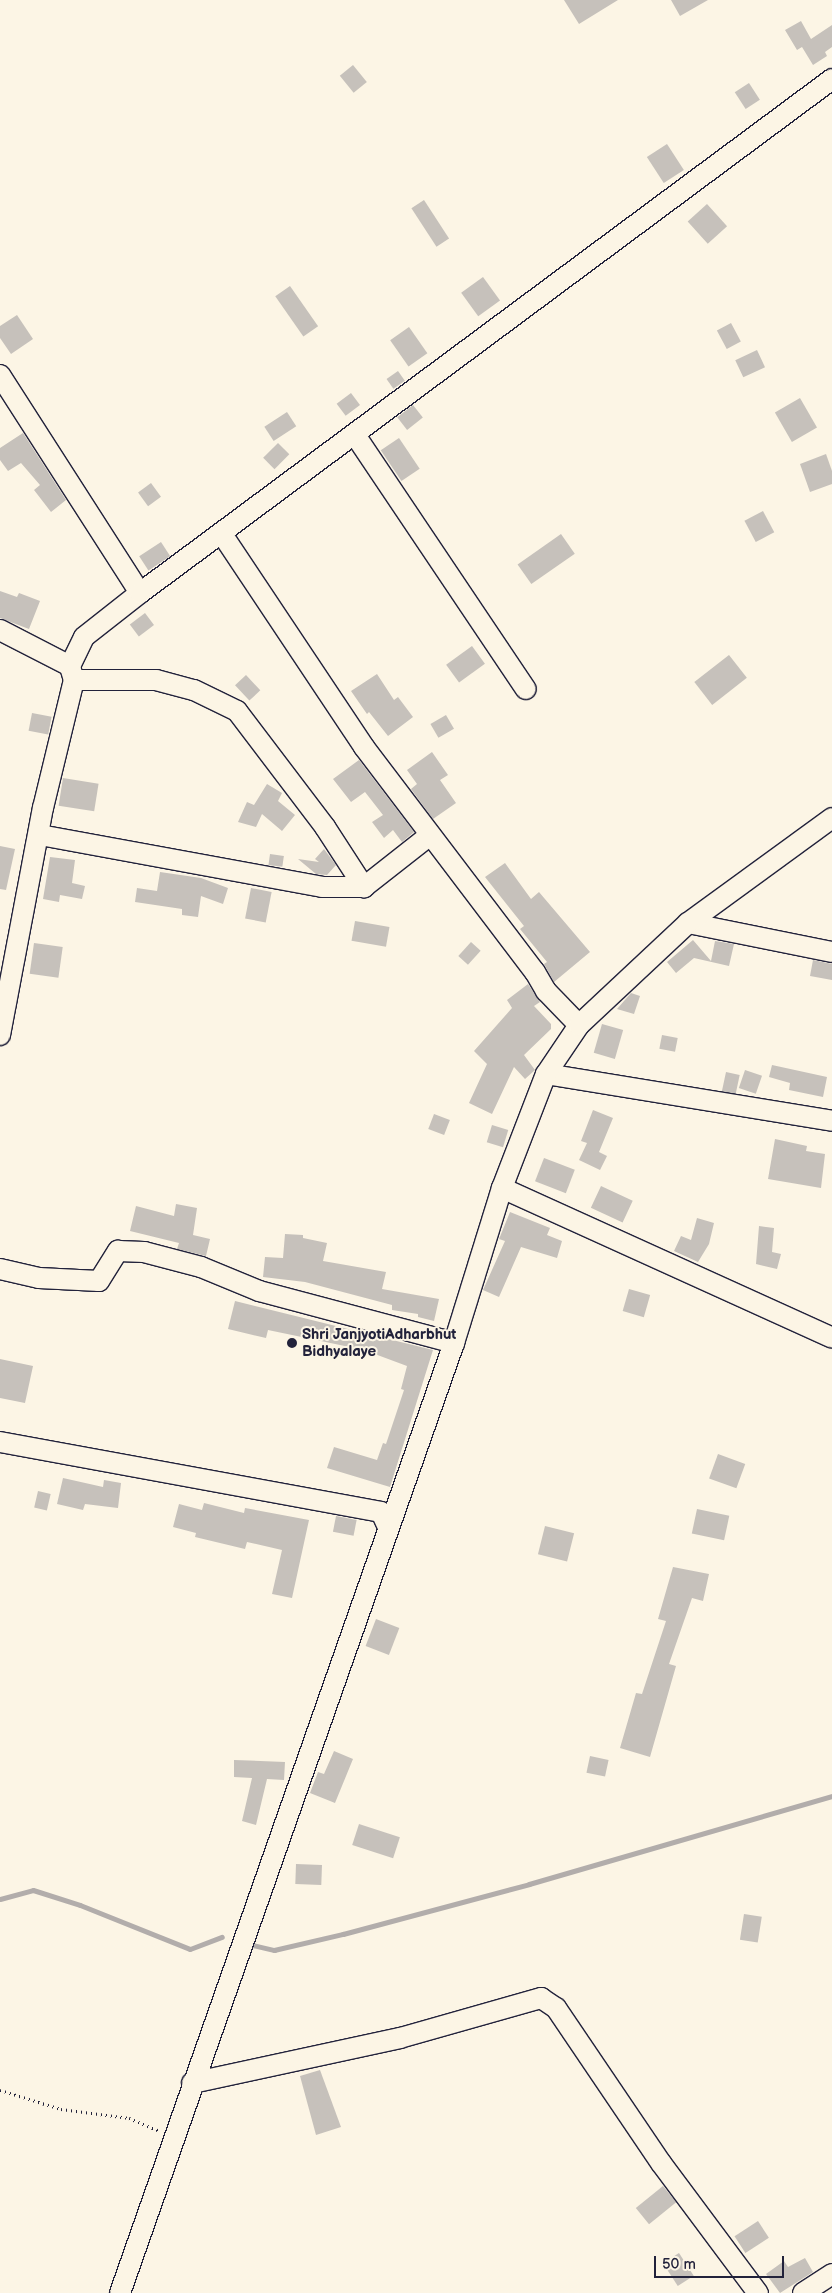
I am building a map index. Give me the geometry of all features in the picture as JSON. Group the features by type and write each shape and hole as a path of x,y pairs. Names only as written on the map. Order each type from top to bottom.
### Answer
{"street":[{"path":"0,1035 72,673 84,638 140,593 222,534 832,79"},
{"path":"0,375 140,593"},
{"path":"355,435 526,689"},
{"path":"222,534 364,747 535,972 546,991 579,1025"},
{"path":"0,630 72,673 156,680 194,690 237,711 325,827 364,887"},
{"path":"120,2293 454,1343 502,1188 546,1074 579,1025 688,923 832,818"},
{"path":"40,835 322,887 364,887 430,835"},
{"path":"688,923 832,952"},
{"path":"546,1074 832,1121"},
{"path":"502,1188 832,1338"},
{"path":"0,1269 39,1278 99,1281 118,1251 144,1252 201,1267 259,1291 454,1343"},
{"path":"0,1442 381,1512 388,1527"},
{"path":"192,2084 400,2038 541,1998 556,2008 661,2163 758,2293"},
{"path":"803,2293 832,2274"}],"path":[{"path":"0,2090 61,2109 129,2118 174,2137"}],"building":[{"path":"564,0 618,0 579,24"},
{"path":"671,0 708,0 680,16"},
{"path":"801,21 811,39 832,25 832,47 825,52 827,56 813,65 802,47 797,50 785,30"},
{"path":"353,65 367,82 354,93 340,76"},
{"path":"749,83 760,100 746,109 735,92"},
{"path":"667,144 684,170 664,183 647,157"},
{"path":"424,200 449,239 436,247 411,208"},
{"path":"707,204 727,226 708,244 688,221"},
{"path":"483,277 500,300 478,316 461,293"},
{"path":"290,286 318,326 303,336 275,296"},
{"path":"17,315 33,339 11,354 0,338 0,326"},
{"path":"731,323 741,342 727,349 717,331"},
{"path":"409,327 427,353 409,366 390,340"},
{"path":"757,350 765,367 743,377 735,360"},
{"path":"398,371 405,381 393,389 387,379"},
{"path":"351,393 360,405 346,416 337,404"},
{"path":"800,398 817,427 792,442 775,413"},
{"path":"413,405 423,418 407,430 397,417"},
{"path":"287,412 296,426 274,441 264,427"},
{"path":"23,433 66,500 51,512 34,490 40,485 21,463 8,471 0,460 0,448"},
{"path":"399,438 420,469 401,481 381,450"},
{"path":"278,443 289,454 274,469 263,458"},
{"path":"826,454 832,471 832,484 810,492 800,464"},
{"path":"151,483 161,497 148,506 138,492"},
{"path":"763,511 774,532 756,542 744,521"},
{"path":"561,534 575,554 531,584 518,564"},
{"path":"161,542 170,556 148,570 139,556"},
{"path":"0,591 17,597 19,593 40,601 29,629 0,618"},
{"path":"145,613 154,625 139,636 130,624"},
{"path":"472,646 485,664 459,683 446,665"},
{"path":"729,655 747,678 712,705 694,682"},
{"path":"377,674 394,700 398,697 413,717 388,736 369,712 367,714 351,691"},
{"path":"246,675 260,690 249,701 235,685"},
{"path":"32,713 52,717 48,734 29,731"},
{"path":"446,715 454,729 438,738 430,724"},
{"path":"432,752 448,775 440,780 456,803 433,819 411,789 417,784 407,770"},
{"path":"359,760 414,832 402,842 393,830 384,838 372,822 383,815 365,792 351,802 333,779"},
{"path":"63,778 99,784 94,811 59,806"},
{"path":"267,784 282,793 278,801 295,815 282,831 262,814 256,827 238,822 247,802 254,805"},
{"path":"0,846 15,849 6,890 0,889"},
{"path":"324,849 336,865 327,875 316,874 298,859 319,862 315,859"},
{"path":"270,854 284,856 282,867 268,865"},
{"path":"50,857 75,860 72,883 85,886 82,899 60,895 59,902 43,899"},
{"path":"505,863 531,899 539,892 590,952 554,982 544,964 547,962 520,929 524,926 485,877"},
{"path":"160,872 201,878 228,888 223,904 201,896 198,917 182,915 182,909 135,902 137,888 157,891"},
{"path":"251,888 272,892 266,922 245,918"},
{"path":"355,921 389,927 386,947 352,941"},
{"path":"693,940 711,961 715,941 734,944 729,966 694,958 676,973 667,962"},
{"path":"471,942 481,951 468,965 458,956"},
{"path":"34,943 63,947 58,978 30,974"},
{"path":"813,960 832,964 832,980 810,976"},
{"path":"528,984 540,1002 534,1006 551,1024 551,1029 524,1055 535,1070 525,1079 514,1067 492,1114 469,1103 487,1064 474,1051 512,1008 507,1000"},
{"path":"631,993 640,996 634,1014 617,1009"},
{"path":"602,1024 623,1030 615,1059 594,1053"},
{"path":"662,1035 678,1038 675,1052 659,1049"},
{"path":"772,1065 827,1077 823,1097 789,1090 790,1083 769,1077"},
{"path":"745,1070 762,1076 756,1094 739,1088"},
{"path":"726,1072 740,1075 736,1094 722,1092"},
{"path":"593,1110 613,1118 599,1152 607,1156 600,1170 579,1160 587,1143 581,1141"},
{"path":"434,1114 450,1120 444,1135 428,1129"},
{"path":"492,1125 508,1130 503,1147 487,1142"},
{"path":"775,1139 807,1146 806,1151 825,1154 821,1188 768,1179"},
{"path":"544,1158 575,1170 566,1193 535,1181"},
{"path":"601,1186 633,1201 623,1223 591,1208"},
{"path":"176,1204 197,1208 193,1235 210,1239 206,1256 177,1249 179,1243 130,1231 136,1206 174,1216"},
{"path":"510,1212 550,1228 547,1235 562,1241 557,1258 521,1247 499,1297 483,1290 505,1241 499,1239"},
{"path":"697,1218 714,1223 709,1244 698,1262 674,1251 681,1236 691,1240"},
{"path":"759,1226 774,1228 772,1252 781,1254 777,1269 756,1264"},
{"path":"285,1234 303,1235 303,1238 327,1243 323,1261 386,1272 382,1289 439,1299 434,1321 418,1317 418,1314 392,1310 392,1305 305,1282 263,1277 265,1257 283,1258"},
{"path":"629,1289 650,1295 644,1317 623,1311"},
{"path":"235,1301 433,1350 390,1487 327,1468 334,1447 377,1460 383,1443 386,1444 404,1390 401,1389 407,1366 364,1350 268,1330 266,1338 228,1329"},
{"path":"0,1359 33,1366 25,1403 0,1398"},
{"path":"718,1454 745,1464 736,1488 709,1478"},
{"path":"63,1478 103,1487 104,1480 121,1483 118,1508 85,1504 83,1510 57,1504"},
{"path":"38,1491 51,1494 47,1510 34,1508"},
{"path":"204,1503 244,1513 245,1508 309,1520 292,1598 272,1594 282,1550 247,1542 245,1549 195,1537 196,1533 173,1527 179,1504 202,1510"},
{"path":"697,1509 729,1516 724,1540 692,1533"},
{"path":"336,1516 357,1520 354,1536 333,1532"},
{"path":"545,1526 574,1533 567,1561 538,1554"},
{"path":"673,1567 709,1574 703,1601 692,1598 669,1664 676,1666 650,1757 620,1748 636,1693 642,1694 666,1621 658,1619"},
{"path":"376,1619 399,1628 389,1655 366,1646"},
{"path":"334,1751 353,1759 335,1803 310,1793 318,1772 324,1774"},
{"path":"590,1756 609,1760 605,1777 586,1773"},
{"path":"234,1760 285,1762 284,1780 267,1779 256,1825 242,1821 252,1778 234,1777"},
{"path":"359,1824 400,1837 393,1858 352,1845"},
{"path":"296,1864 322,1865 321,1885 295,1884"},
{"path":"744,1914 762,1917 758,1942 740,1940"},
{"path":"320,2070 341,2127 316,2135 300,2076"},
{"path":"663,2186 676,2202 649,2224 636,2208"},
{"path":"758,2221 769,2238 745,2253 735,2236"},
{"path":"679,2253 694,2276 678,2286 663,2263"},
{"path":"805,2258 813,2272 780,2293 766,2274 784,2261 788,2267"}],"waterway":[{"path":"248,1944 274,1950 343,1934 529,1884 832,1796"},
{"path":"0,1899 33,1890 80,1905 190,1949 222,1937"}],"place":[{"name":"Shri JanjyotiAdharbhut Bidhyalaye","path":"292,1343"}]}
